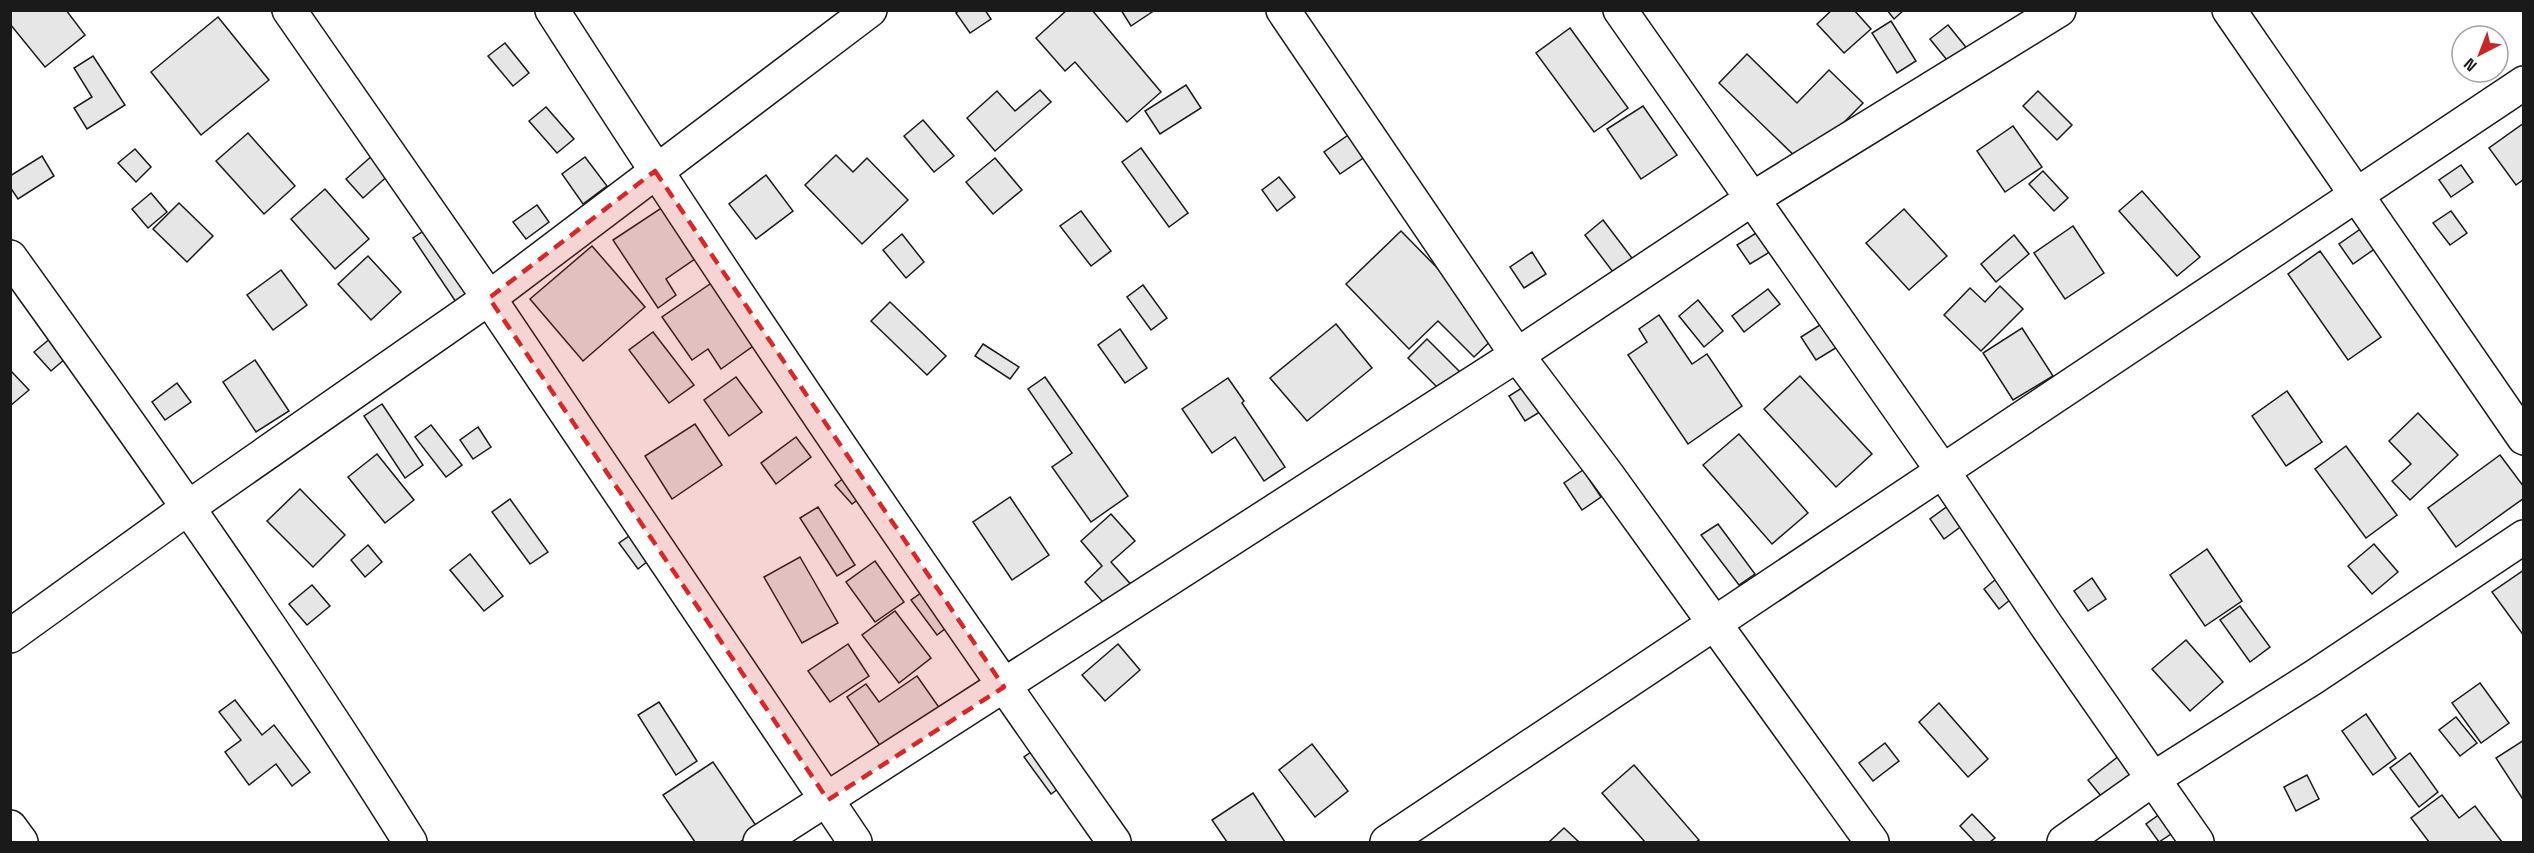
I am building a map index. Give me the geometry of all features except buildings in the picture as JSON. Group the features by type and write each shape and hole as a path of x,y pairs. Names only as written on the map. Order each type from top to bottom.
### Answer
{"street":[{"path":"289,10 489,298 855,843"},
{"path":"552,10 655,171 1004,687 1114,843"},
{"path":"10,636 189,507 489,298 870,10"},
{"path":"1283,10 1517,355 1715,624 1872,843"},
{"path":"1620,10 1942,470 2197,843"},
{"path":"760,843 1517,355 1752,199 2059,10"},
{"path":"2229,10 2523,438"},
{"path":"1387,843 2523,83"},
{"path":"10,257 189,507 338,728 410,843"},
{"path":"2064,843 2153,779 2314,677 2523,537"},
{"path":"10,827 21,843"}],"highlighted area":[{"path":"655,171 1004,687 828,800 489,298"}]}
